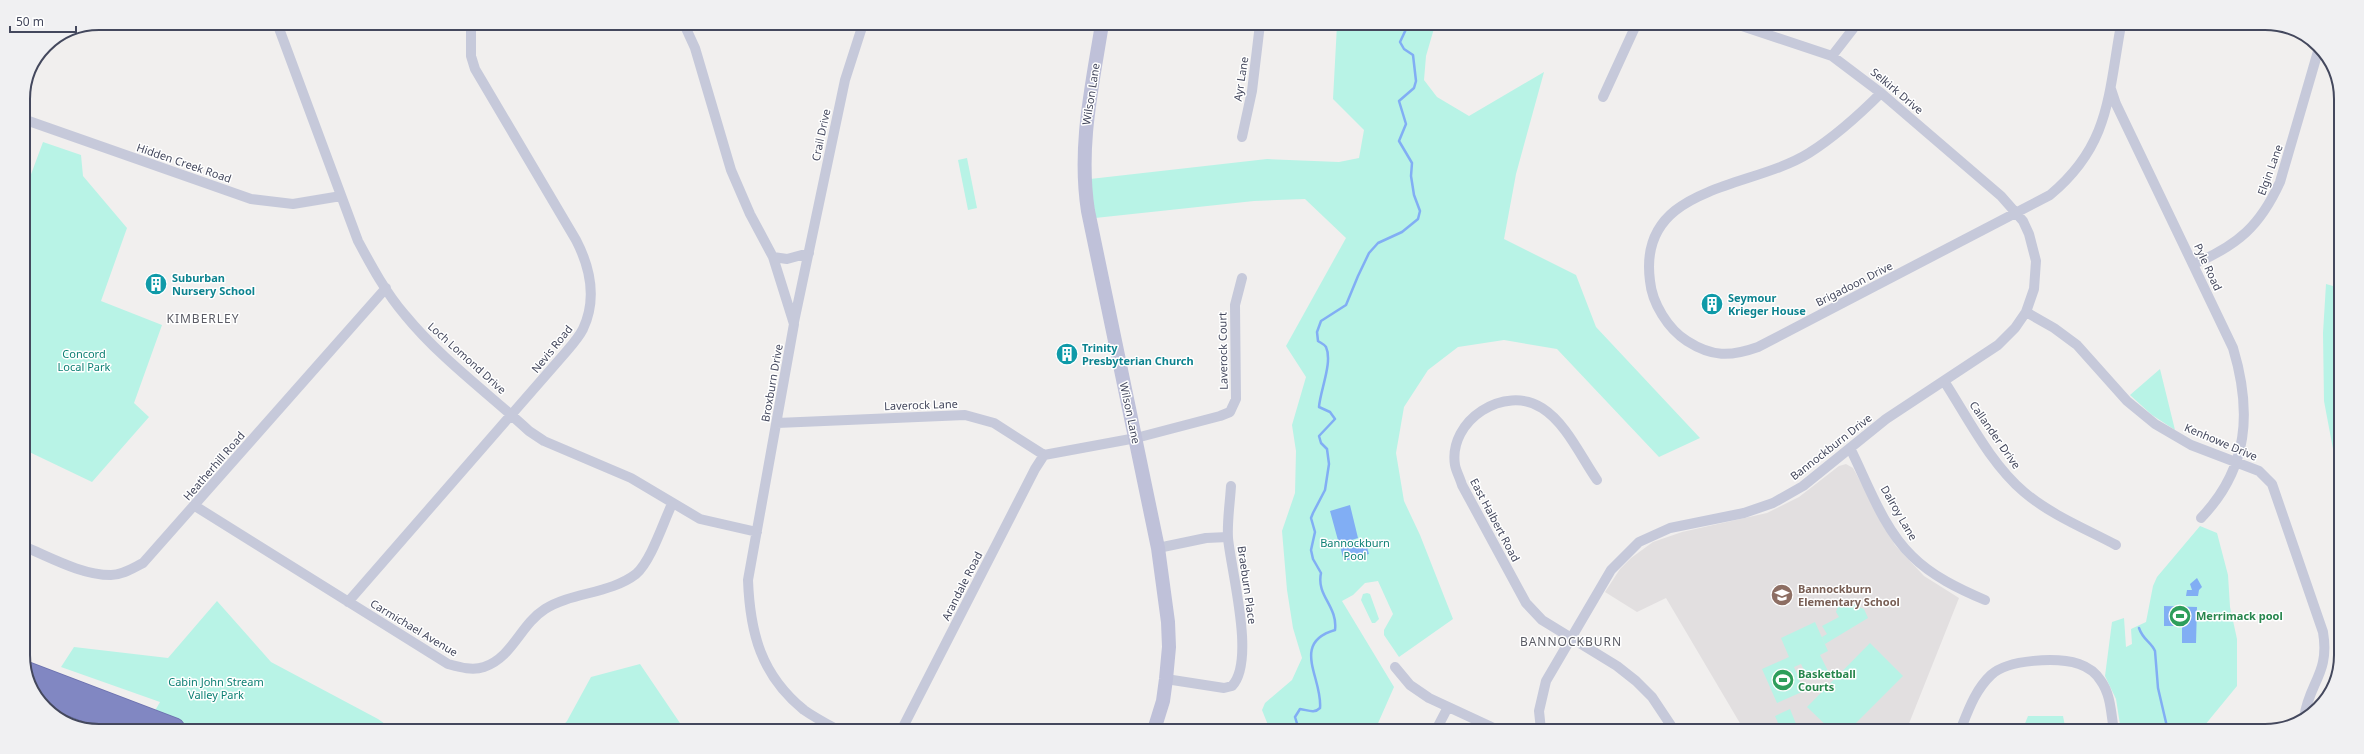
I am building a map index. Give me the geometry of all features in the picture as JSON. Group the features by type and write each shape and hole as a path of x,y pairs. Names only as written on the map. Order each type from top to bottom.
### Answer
{"highway":[{"path":"33,674 164,724"},
{"path":"43,696 117,724"}],"main road":[{"name":"Wilson Lane","path":"1101,30 1084,136 1086,192 1158,548 1168,622 1169,647 1166,679 1156,724"}],"street":[{"name":"Loch Lomond Drive","path":"280,30 358,241 404,315 431,344 529,431 544,441 631,478 672,504 700,519 757,532"},
{"name":"Nevis Road","path":"348,602 566,352 583,329 591,300 590,277 587,260 475,69 471,56 471,30"},
{"name":"Broxburn Drive","path":"687,30 695,48 731,170 750,214 772,257 794,324 748,580 749,612 755,641 768,668 790,697 805,711 827,724"},
{"name":"Crail Drive","path":"794,324 845,80 861,30"},
{"name":"Ayr Lane","path":"1242,137 1252,90 1259,30"},
{"path":"1603,97 1634,30"},
{"name":"Selkirk Drive","path":"1754,30 1832,56 1881,93 2001,196 2016,213"},
{"path":"1832,56 1852,30"},
{"path":"2110,87 2120,30"},
{"name":"Elgin Lane","path":"2194,264 2221,252 2241,239 2258,222 2271,202 2280,182 2317,54"},
{"name":"Brigadoon Drive","path":"1881,93 1852,122 1809,153 1771,171 1696,196 1673,211 1657,230 1651,246 1648,265 1651,292 1662,316 1683,339 1703,351 1727,355 1740,353 1758,347 2050,195 2066,182 2080,166 2091,149 2103,124 2110,87"},
{"name":"Pyle Road","path":"2110,87 2116,104 2233,348 2241,376 2245,420 2237,462 2218,498 2201,518"},
{"name":"Hidden Creek Road","path":"30,121 251,199 293,204 341,196"},
{"name":"Bannockburn Drive","path":"1540,724 1539,710 1541,695 1546,681 1611,570 1639,542 1670,528 1744,513 1773,503 1803,486 1886,419 1998,345 2015,328 2026,312 2034,289 2036,261 2029,234 2016,213"},
{"path":"772,257 787,259 809,253"},
{"name":"Laverock Court","path":"1136,438 1230,412 1236,399 1234,306 1242,278"},
{"name":"Heatherhill Road","path":"30,549 90,572 112,575 126,572 143,563 195,506 386,288"},
{"name":"Kenhowe Drive","path":"2026,312 2054,328 2077,345 2128,401 2155,424 2191,445 2258,471 2272,484 2323,632 2324,662 2308,700 2306,711"},
{"name":"Callander Drive","path":"1944,381 1994,458 2025,492 2053,512 2116,546"},
{"name":"East Halbert Road","path":"1597,480 1556,418 1541,407 1528,402 1508,400 1484,408 1467,422 1457,444 1454,464 1462,485 1526,603 1542,620 1618,666 1636,681 1652,697 1670,724"},
{"name":"Laverock Lane","path":"777,423 965,415 994,422 1044,455"},
{"path":"1044,455 1136,438"},
{"name":"Dalroy Lane","path":"1850,448 1891,527 1907,551 1921,565 1937,576 1985,600"},
{"name":"Arandale Road","path":"905,724 1035,469 1044,455"},
{"path":"1158,548 1206,538 1228,537 1231,486"},
{"name":"Carmichael Avenue","path":"195,506 448,664 466,669 483,667 504,656 528,624 544,610 557,604 621,583 636,574 644,565 672,504"},
{"name":"Braeburn Place","path":"1166,679 1224,688 1232,686 1237,681 1240,673 1241,624 1228,537"},
{"path":"1963,724 1975,696 1992,673 2020,662 2068,662 2089,669 2101,681 2108,696 2113,724"},
{"path":"1395,667 1410,685 1448,707 1485,724"},
{"path":"1439,724 1448,707"}],"shaded area":[{"name":"Bannockburn Elementary School","path":"1846,464 1853,468 1895,545 1924,576 1959,598 1909,724 1740,724 1666,598 1637,612 1605,592 1620,569 1631,558 1653,542 1682,532 1767,513 1799,497 1839,466"}],"green space":[{"name":"Bannockburn Pool","path":"1337,30 1434,30 1426,56 1424,80 1437,97 1469,116 1544,72 1516,174 1504,239 1576,275 1596,327 1700,438 1659,457 1557,349 1504,340 1458,347 1428,370 1404,407 1396,453 1404,501 1420,535 1453,619 1399,657 1384,635 1384,630 1393,614 1378,581 1365,583 1353,595 1342,601 1394,687 1378,724 1268,724 1262,710 1265,703 1292,680 1302,658 1293,628 1287,590 1282,531 1295,493 1296,451 1292,425 1306,377 1286,346 1346,238 1305,199 1254,201 1095,218 1090,179 1267,159 1339,162 1359,158 1364,130 1333,99"},
{"name":"Concord Local Park","path":"43,142 81,155 83,176 127,228 101,301 162,325 134,403 149,417 92,482 30,452 30,177"},
{"path":"967,158 977,208 968,210 958,160"},
{"path":"2326,284 2334,286 2334,454 2324,401 2323,333"},
{"path":"2160,369 2175,430 2152,415 2130,395"},
{"path":"2200,526 2217,533 2228,575 2230,607 2237,639 2237,686 2206,724 2120,724 2116,699 2105,676 2112,622 2124,618 2126,647 2132,644 2131,629 2146,622 2153,586 2157,577"},
{"path":"1363,594 1370,594 1379,619 1375,623 1372,623 1361,600"},
{"path":"1840,599 1864,609 1868,618 1825,644 1822,637 1827,634 1822,626 1839,617 1836,612"},
{"name":"Cabin John Stream Valley Park","path":"217,601 271,662 385,724 147,724 160,702 61,667 74,647 168,658"},
{"path":"1815,622 1828,651 1820,655 1828,671 1809,680 1801,664 1794,667 1804,691 1777,703 1762,669 1789,657 1781,638"},
{"path":"1870,643 1903,676 1855,724 1825,724 1807,707"},
{"path":"640,664 681,724 564,724 591,677"},
{"path":"51,705 115,724 81,722 69,717"},
{"path":"1790,709 1796,724 1778,724 1775,716"},
{"path":"2028,716 2063,716 2065,724 2025,724"}],"water":[{"path":"1350,505 1358,538 1339,544 1330,511"},
{"path":"1365,540 1369,554 1344,561 1340,546"},
{"path":"2197,578 2202,587 2199,590 2198,596 2186,596 2187,590 2192,590 2190,584"},
{"name":"Merrimack pool","path":"2164,606 2197,607 2196,643 2182,643 2182,626 2164,626"}],"waterway":[{"path":"1297,724 1295,717 1300,709 1315,711 1320,708 1320,697 1311,653 1314,644 1322,636 1335,630 1335,622 1331,607 1324,595 1320,581 1321,573 1313,559 1311,550 1315,532 1311,518 1325,490 1329,464 1327,449 1321,443 1319,436 1335,419 1330,412 1319,407 1327,368 1328,353 1326,347 1318,341 1317,332 1321,321 1346,305 1369,253 1378,243 1402,232 1418,219 1420,211 1414,195 1411,176 1412,163 1399,141 1406,124 1399,101 1414,88 1416,81 1413,55 1404,49 1400,42 1406,30"},
{"path":"2139,628 2155,651 2158,688 2166,724"}],"place":[{"name":"Suburban Nursery School","path":"156,284"},
{"name":"Seymour Krieger House","path":"1712,304"},
{"name":"Trinity Presbyterian Church","path":"1067,354"},
{"name":"Bannockburn Elementary School","path":"1782,595"},
{"name":"Merrimack pool","path":"2180,616"},
{"name":"Basketball Courts","path":"1783,680"}],"district":[{"name":"KIMBERLEY","path":"203,319"},
{"name":"BANNOCKBURN","path":"1571,642"}]}
